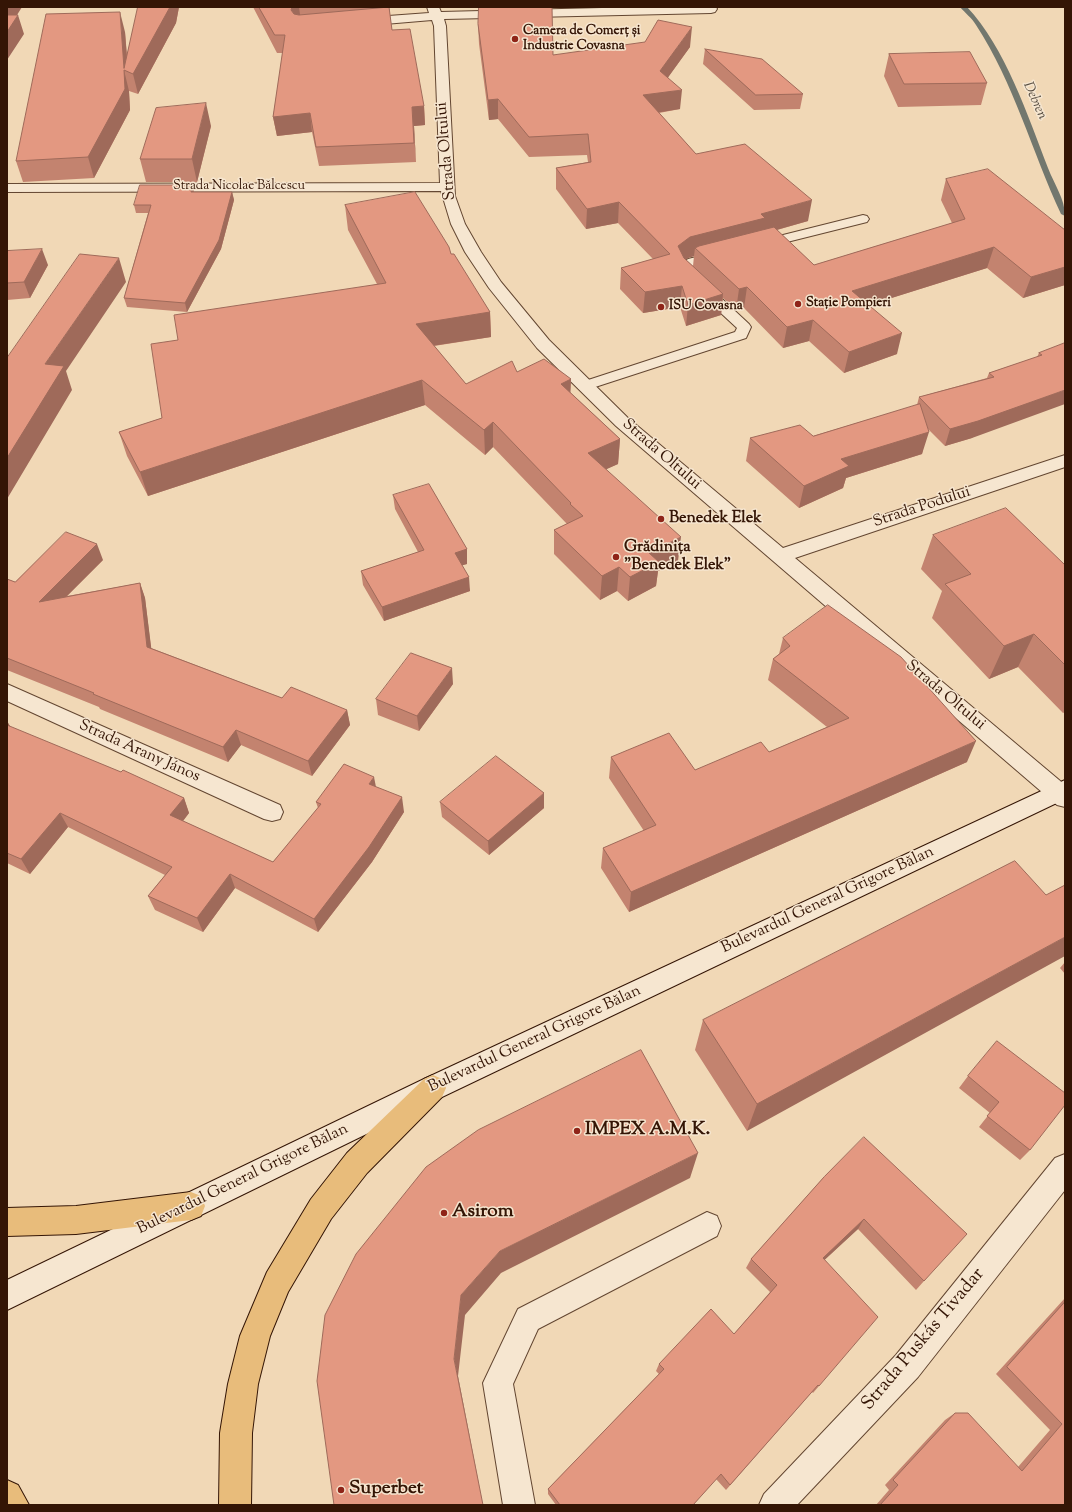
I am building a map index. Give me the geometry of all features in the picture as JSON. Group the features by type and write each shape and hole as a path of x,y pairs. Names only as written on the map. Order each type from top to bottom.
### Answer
{"main road":[{"path":"235,1505 236,1434 243,1384 255,1336 277,1282 321,1209 353,1168 433,1088"},
{"path":"7,1222 118,1217 191,1206"},
{"path":"7,1496 13,1505"}],"street":[{"path":"352,22 435,12 711,9"},
{"name":"Strada Oltului","path":"435,12 440,26 448,196 453,212 473,252 510,304 542,344 622,422 779,556 1063,793"},
{"name":"Strada Nicolae Bălcescu","path":"7,188 448,187"},
{"name":"Strada Podului","path":"779,556 1065,461"},
{"name":"Strada Arany János","path":"7,692 272,812"},
{"name":"Bulevardul General Grigore Bălan","path":"7,1295 433,1088 1063,793"},
{"name":"Strada Puskás Tivadar","path":"775,1505 907,1366 1065,1168"},
{"path":"519,1505 498,1383 528,1319 707,1226"}],"lane":[{"path":"752,247 863,218"},
{"path":"584,386 740,335 744,327 688,275 683,268 692,262 729,252"}],"building":[{"path":"138,7 170,7 133,74 124,70 125,89 88,157 16,161 46,14 120,12 124,68"},
{"path":"259,7 292,7 291,10 294,14 299,15 389,7 392,30 410,29 424,106 412,107 414,143 316,147 310,113 273,117 285,35 275,35"},
{"path":"479,7 552,7 553,55 645,42 658,20 692,27 660,71 682,90 643,95 696,154 745,144 812,200 761,214 765,218 690,237 678,246 684,258 723,294 688,305 682,286 645,292 621,268 670,254 619,202 587,209 556,168 591,162 588,134 529,137 498,99 488,100 478,24"},
{"path":"7,15 18,15 7,32"},
{"path":"705,49 762,59 803,94 756,95"},
{"path":"970,52 987,83 904,84 889,54"},
{"path":"206,103 192,159 140,159 156,108"},
{"path":"988,169 1065,230 1065,267 1031,277 994,247 852,291 902,333 849,352 813,320 787,327 747,287 739,289 695,248 774,227 814,265 965,219 946,179"},
{"path":"140,185 192,185 191,192 232,192 219,240 185,303 124,298 151,205 134,205"},
{"path":"415,192 449,247 451,254 454,254 490,312 416,324 466,384 512,361 517,372 544,359 571,379 561,384 620,439 588,453 681,537 649,553 659,562 630,577 619,567 602,576 554,530 583,516 493,422 484,430 422,380 140,472 119,432 162,418 151,344 178,340 174,315 386,283 345,205"},
{"path":"42,249 24,282 7,283 7,251"},
{"path":"80,254 119,258 45,364 64,366 7,458 7,358"},
{"path":"1065,343 1065,390 978,421 950,429 919,397 994,377 989,373 1042,355 1039,353"},
{"path":"920,404 929,432 841,459 849,466 804,486 750,438 800,425 813,436"},
{"path":"429,484 467,549 455,553 469,577 382,607 361,571 424,550 393,495"},
{"path":"1006,508 1065,565 1065,665 1034,634 1004,646 945,584 971,574 933,535"},
{"path":"66,532 97,544 39,602 140,583 147,647 282,698 291,687 347,710 308,761 236,730 223,747 7,658 7,579 15,582"},
{"path":"828,605 901,657 976,741 631,892 603,848 656,825 611,757 669,733 695,770 761,742 769,752 849,718 773,659 790,646 783,638"},
{"path":"411,653 452,668 417,716 376,699"},
{"path":"7,725 121,772 123,770 184,798 170,815 273,862 321,804 316,802 344,764 374,777 369,784 402,797 369,847 314,919 230,874 197,918 148,896 172,867 60,813 21,859 7,853"},
{"path":"496,756 544,793 488,841 440,802"},
{"path":"1015,861 1046,895 1065,885 1065,937 757,1104 703,1020"},
{"path":"997,1041 1065,1093 1065,1105 1030,1150 987,1116 999,1102 968,1076"},
{"path":"641,1050 698,1153 500,1251 461,1295 454,1359 483,1505 334,1505 317,1381 325,1315 356,1254 426,1167 478,1130"},
{"path":"864,1137 967,1234 924,1281 864,1219 823,1258 878,1317 819,1386 818,1385 730,1485 721,1474 693,1505 560,1505 548,1489 664,1369 659,1364 711,1309 734,1334 777,1285 751,1259 824,1177"},
{"path":"1065,1302 1065,1505 880,1505 898,1485 893,1480 955,1413 968,1413 1022,1471 1062,1424 1007,1367"}],"waterway":[{"name":"Debren","path":"963,7 978,23 994,51 1020,105 1049,180 1065,214"}],"place":[{"name":"Camera de Comerț și Industrie Covasna","path":"515,39"},
{"name":"Stație Pompieri","path":"798,304"},
{"name":"ISU Covasna","path":"661,307"},
{"name":"Benedek Elek","path":"661,519"},
{"name":"Grădinița \"Benedek Elek\"","path":"616,557"},
{"name":"IMPEX A.M.K.","path":"577,1131"},
{"name":"Asirom","path":"444,1213"},
{"name":"Superbet","path":"341,1490"}]}
